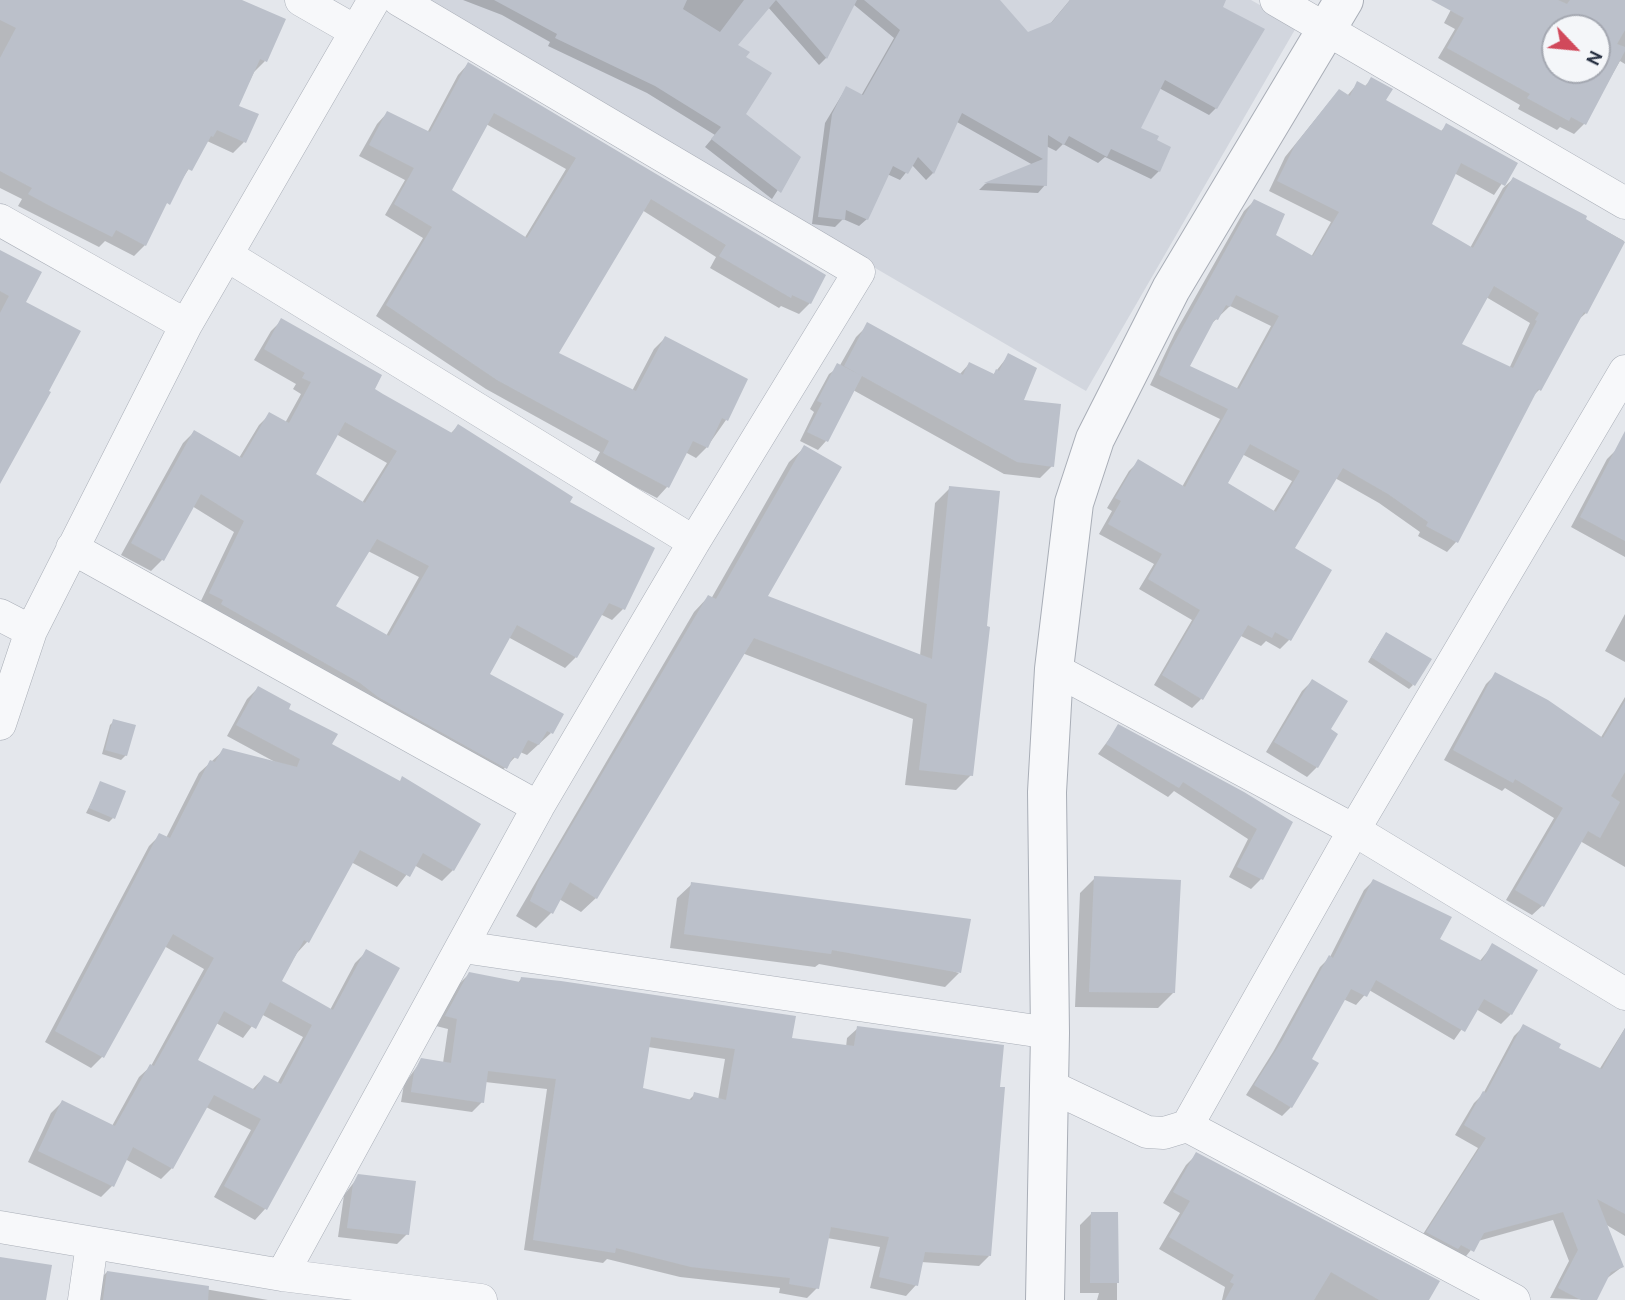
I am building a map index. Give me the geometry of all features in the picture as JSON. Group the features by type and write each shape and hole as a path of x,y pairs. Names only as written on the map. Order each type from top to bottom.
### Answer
{"street":[{"path":"301,0 355,30"},
{"path":"0,724 31,631 186,325 374,0"},
{"path":"282,1275 538,807 694,542 859,272 399,0"},
{"path":"1276,0 1335,15 1625,203"},
{"path":"1045,1300 1050,1086 1048,792 1054,669 1074,503 1095,439 1171,289 1335,15"},
{"path":"0,220 186,325"},
{"path":"228,256 694,542"},
{"path":"1050,1086 1147,1132 1164,1133 1187,1126 1354,830 1625,371"},
{"path":"72,548 538,807"},
{"path":"0,614 31,631"},
{"path":"1054,669 1354,830 1625,994"},
{"path":"463,947 1050,1033"},
{"path":"1187,1126 1479,1291 1514,1300"},
{"path":"0,1227 282,1275 481,1300"},
{"path":"84,1300 92,1244"}],"shaded area":[{"path":"423,0 1251,0 1297,26 1086,391 421,3"}],"building":[{"path":"0,0 242,0 286,19 267,62 260,59 239,106 259,114 246,143 217,130 213,137 211,136 192,171 188,169 170,205 167,203 146,246 116,230 112,237 52,207 28,194 32,188 0,171 0,58 16,28 0,20"},
{"path":"494,0 687,0 683,9 720,32 744,0 776,0 738,45 750,52 746,57 772,73 746,114 801,157 781,193 711,139 721,127 655,86 555,38 557,34"},
{"path":"776,0 857,0 827,59"},
{"path":"864,0 1000,0 1028,32 1052,22 1070,0 1226,0 1223,7 1265,29 1217,109 1165,80 1141,128 1159,136 1157,140 1171,147 1160,172 1111,149 1107,157 1069,136 1064,145 1048,135 1047,186 984,183 1043,159 962,113 934,174 918,157 908,174 893,166 868,220 846,210 845,220 818,217 832,114 846,86 863,95 900,30"},
{"path":"1431,0 1558,0 1567,4 1570,0 1625,0 1625,30 1617,44 1625,47 1625,51 1611,78 1611,14 1541,14 1541,84 1608,84 1586,125 1571,117 1569,121 1527,98 1530,94 1447,48 1464,18"},
{"path":"468,62 826,275 811,304 792,295 791,298 719,256 726,245 651,199 559,353 636,391 665,336 748,379 728,421 722,418 708,448 693,441 669,488 603,453 609,441 497,380 386,305 432,227 394,204 414,168 369,145 387,111 430,132","holes":["494,113 576,158 527,238 452,190"]},
{"path":"1371,77 1393,89 1386,100 1442,131 1446,123 1518,163 1505,186 1461,163 1432,224 1473,248 1513,177 1587,216 1586,219 1625,242 1587,314 1584,312 1541,391 1538,389 1458,543 1426,526 1428,522 1388,494 1343,468 1295,548 1332,570 1291,641 1275,632 1272,638 1248,625 1203,700 1162,675 1200,610 1148,579 1162,554 1108,524 1121,501 1115,498 1138,459 1185,487 1228,409 1159,375 1171,348 1254,199 1285,214 1276,235 1313,256 1339,212 1277,181 1295,145 1339,89 1350,96 1357,81 1366,86","holes":["1494,286 1539,313 1513,368 1462,344","1236,295 1279,316 1239,389 1190,366 1215,319 1218,320 1226,305 1230,307","1250,444 1300,471 1276,512 1228,483"]},
{"path":"0,250 42,272 26,302 81,331 0,484 0,313 9,296 0,291"},
{"path":"281,318 382,375 375,389 383,394 452,433 458,424 573,497 570,502 655,548 625,610 609,603 577,658 517,625 490,674 564,714 553,734 547,731 539,745 528,740 518,759 513,757 507,769 221,604 223,600 209,593 244,521 201,494 164,561 131,543 194,430 242,458 269,412 289,423 311,382 302,378 305,373 264,349","holes":["345,422 397,451 365,503 316,474","377,539 429,566 389,636 336,606"]},
{"path":"867,322 963,375 969,362 994,374 996,369 999,371 1008,353 1037,368 1024,400 1061,404 1054,467 1017,462 844,366"},
{"path":"837,363 862,376 828,442 807,432 822,403 817,401"},
{"path":"1625,431 1625,541 1580,517"},
{"path":"804,445 842,467 768,596 932,659 949,486 1000,491 987,626 990,627 973,776 919,770 927,704 754,638 597,899 570,882 553,914 530,901 538,882 708,595 716,599"},
{"path":"1386,632 1432,659 1415,686 1371,657"},
{"path":"1495,672 1548,700 1603,738 1625,701 1625,772 1611,796 1620,802 1600,838 1588,831 1544,907 1515,890 1563,808 1515,779 1513,783 1453,750"},
{"path":"1312,679 1348,701 1331,729 1338,734 1318,768 1274,742"},
{"path":"258,686 291,704 289,709 338,734 332,744 400,781 402,776 481,824 454,871 423,853 410,877 360,850 309,943 304,940 282,981 333,1010 366,949 400,968 267,1210 224,1186 261,1119 214,1095 173,1169 133,1147 114,1187 38,1151 62,1100 115,1126 150,1064 154,1066 214,958 173,934 104,1058 55,1031 159,833 170,838 210,760 215,762 223,748 297,767 300,759 236,725","holes":["270,1002 312,1025 281,1084 264,1075 255,1090 198,1060 224,1011 256,1029"]},
{"path":"113,719 136,725 127,756 105,750"},
{"path":"1118,724 1244,792 1293,822 1263,880 1237,867 1257,829 1183,782 1179,788 1106,744"},
{"path":"100,781 126,791 115,819 89,808"},
{"path":"1094,876 1181,880 1175,993 1089,992"},
{"path":"1373,879 1452,917 1440,939 1482,961 1492,943 1538,970 1512,1015 1484,999 1465,1032 1376,980 1367,997 1351,989 1312,1059 1319,1063 1292,1108 1254,1085 1282,1041 1329,955 1333,958"},
{"path":"691,882 971,919 961,973 832,950 831,954 684,934"},
{"path":"469,972 520,982 521,977 561,981 796,1016 792,1038 854,1046 857,1026 1004,1045 1000,1087 1005,1087 991,1256 925,1252 918,1286 879,1277 889,1237 831,1227 819,1289 789,1284 790,1278 691,1267 616,1248 615,1253 533,1240 556,1079 488,1071 484,1103 411,1092 414,1072 421,1058 451,1063 457,1019 445,1016","holes":["651,1037 735,1049 726,1100 694,1092 692,1100 643,1088"]},
{"path":"1523,1024 1561,1044 1559,1048 1602,1069 1625,1028 1625,1214 1597,1199 1624,1267 1611,1272 1597,1300 1581,1300 1558,1288 1578,1250 1563,1212 1484,1233 1474,1252 1461,1245 1458,1249 1426,1232 1486,1138 1464,1125 1483,1091 1486,1093"},
{"path":"1196,1152 1440,1281 1429,1300 1379,1300 1331,1272 1314,1300 1225,1300 1234,1284 1230,1282 1234,1275 1169,1237 1190,1201 1173,1192"},
{"path":"358,1174 416,1181 409,1235 347,1228 353,1184"},
{"path":"1091,1212 1118,1212 1119,1283 1090,1283"},
{"path":"0,1257 52,1265 46,1300 0,1300"},
{"path":"107,1271 209,1286 208,1300 103,1300"}]}
